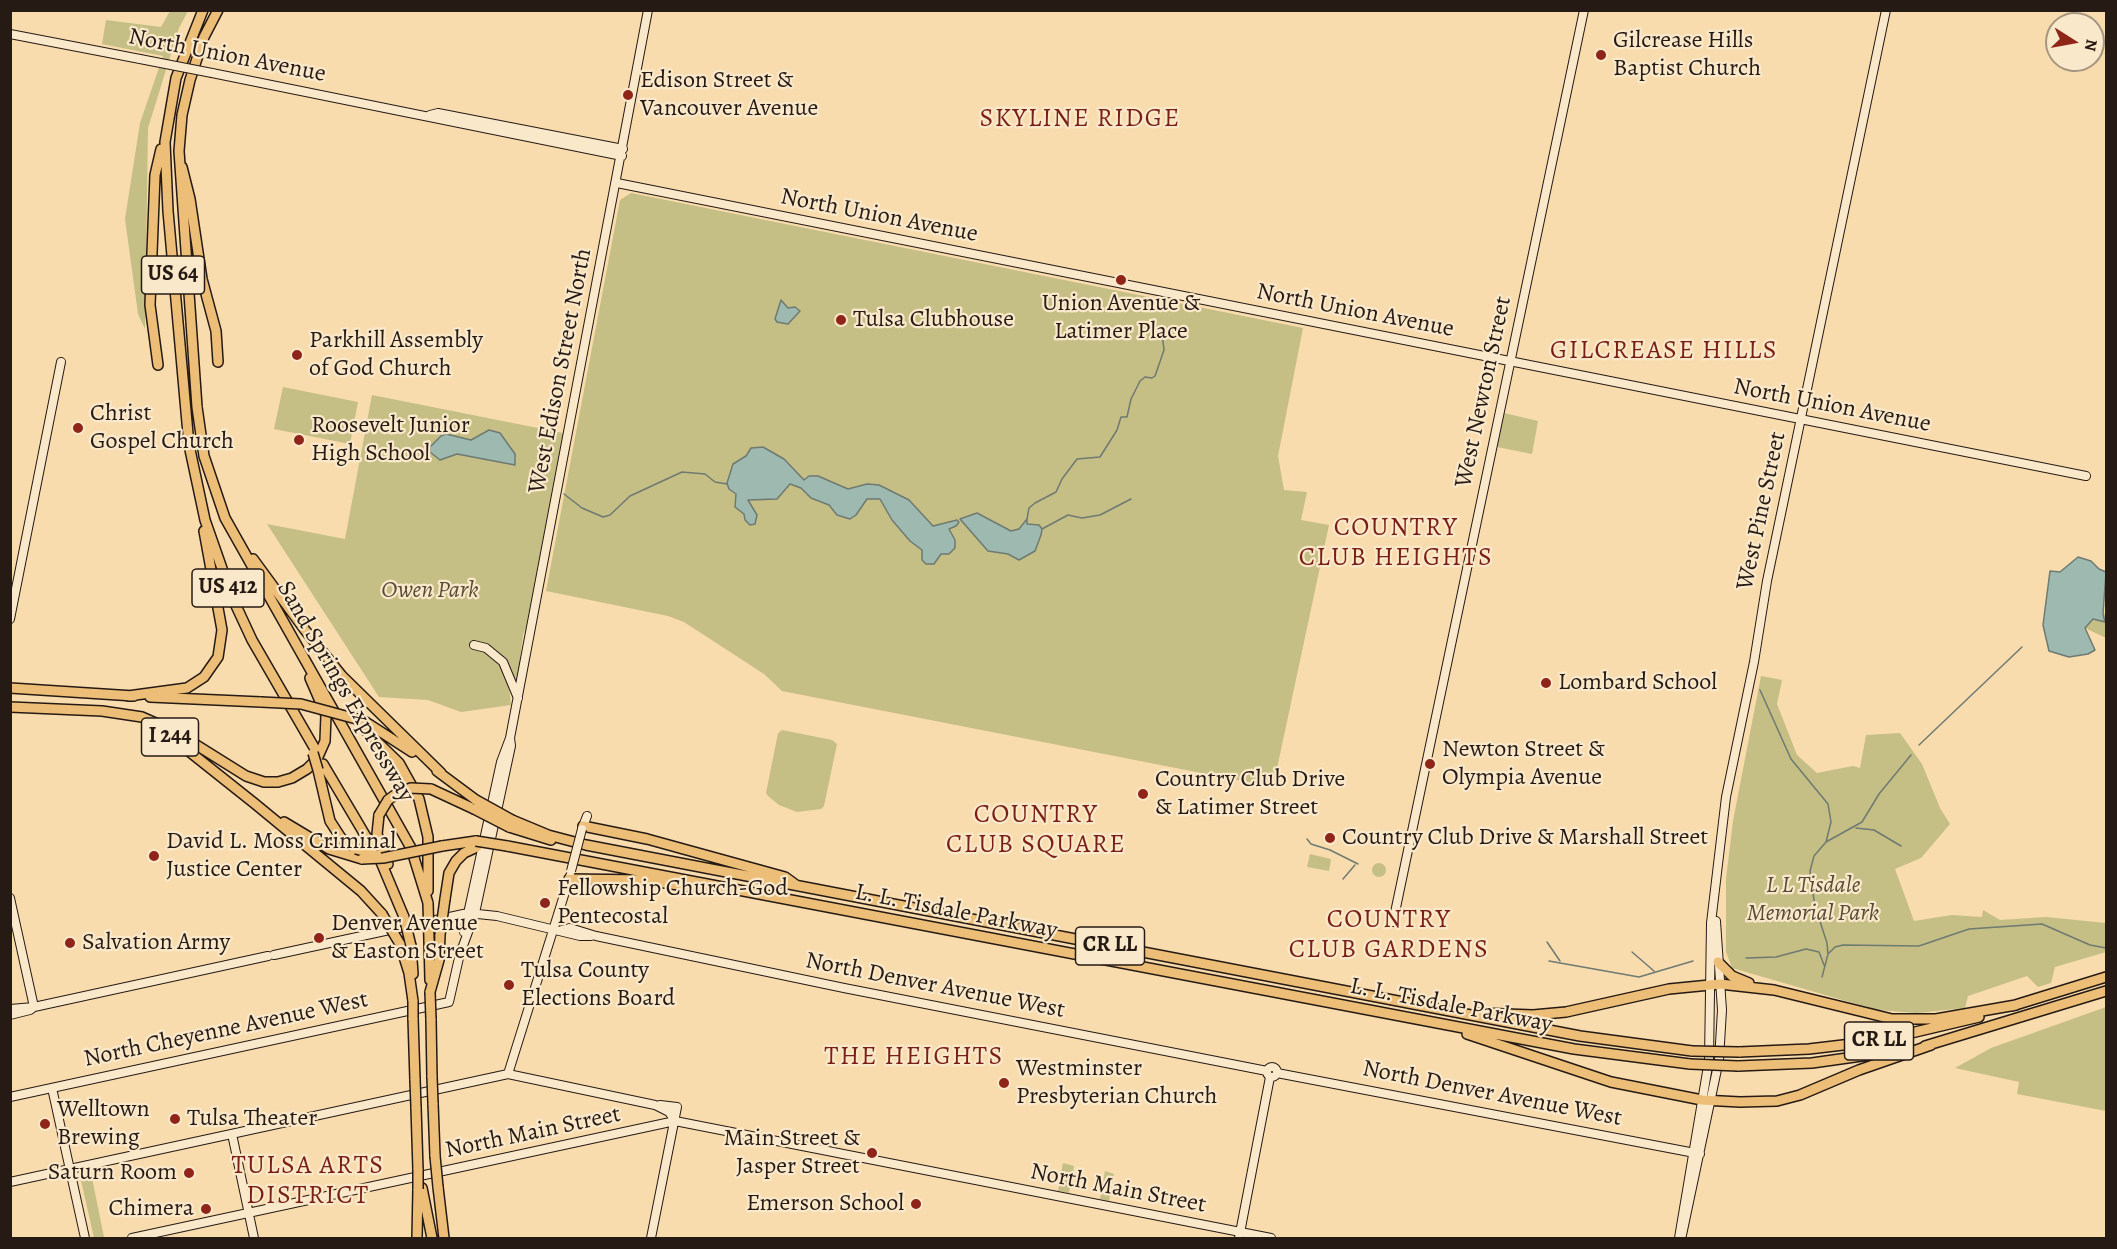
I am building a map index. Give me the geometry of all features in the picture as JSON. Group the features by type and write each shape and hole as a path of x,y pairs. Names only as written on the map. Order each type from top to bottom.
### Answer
{"highway":[{"name":"US 64","path":"128,696 182,689 192,685 212,668 222,642 182,384 165,173 167,123 181,62 202,10"},
{"name":"Sand Springs Expressway","path":"218,10 204,37 190,80 182,115 179,151 195,384 204,456 215,492 230,527 276,612 330,700 403,832 418,867 428,903"},
{"path":"158,365 150,305 151,272 155,175 167,123"},
{"path":"179,151 190,199 202,279 216,331 218,362"},
{"name":"US 412","path":"196,482 214,549 232,597 252,640 307,735 321,767 381,862 404,917 411,946 413,1009"},
{"path":"230,527 323,653 357,692 475,804"},
{"name":"US 64","path":"111,712 142,717 158,723 252,779 278,782 300,774 317,759 327,731 323,703 276,612"},
{"name":"I 244","path":"11,688 315,707 364,725"},
{"name":"I 244","path":"12,707 111,712 140,721 171,737 361,891 382,914 400,944 409,973 413,1009 420,1189"},
{"path":"364,725 393,738 441,773"},
{"path":"364,725 399,763 419,799 428,837 435,1156 444,1239"},
{"path":"321,767 330,821 341,838 356,849 372,855 397,855"},
{"path":"404,917 399,891 379,840 379,815 388,800 399,792 411,788 431,789 475,804"},
{"name":"CR LL","path":"254,803 329,849 362,859 397,855"},
{"name":"L. L. Tisdale Parkway","path":"475,804 540,839 586,845 1604,1040 1692,1050 1739,1052 1809,1049 1877,1041 1955,1024 2106,977"},
{"path":"583,827 646,840 784,877 798,887"},
{"name":"L. L. Tisdale Parkway","path":"397,855 467,842 507,846 1622,1058 1690,1064 1738,1066 1832,1061 1931,1045 2106,991"},
{"path":"430,992 439,960 440,935 449,873 464,853 485,846 507,846"},
{"path":"570,875 645,880 767,895"},
{"path":"1718,962 1736,979 1759,988 1867,1014 1905,1020 1936,1019 2016,1005"},
{"path":"1452,1012 1533,1015 1566,1012 1669,989 1716,985 1759,988"},
{"path":"1443,1024 1591,1077 1706,1100 1766,1102 1789,1098 1931,1045"},
{"path":"417,1239 420,1189"},
{"path":"420,1189 432,1239"},
{"path":"439,1200 450,1239"}],"street":[{"name":"West Edison Street North","path":"449,1002 511,746 510,738 648,10"},
{"name":"West Newton Street","path":"1393,922 1584,10"},
{"name":"West Pine Street","path":"1716,985 1714,917 1718,856 1726,797 1886,10"},
{"name":"North Union Avenue","path":"14,34 430,115 438,113 622,153"},
{"name":"North Union Avenue","path":"617,183 2086,476"},
{"path":"10,619 61,362"},
{"path":"474,645 486,648 503,662 518,700"},
{"path":"508,1074 540,971 558,929 586,816"},
{"path":"10,898 34,1006"},
{"name":"North Denver Avenue West","path":"10,1009 34,1006 472,913 1271,1073 1696,1154"},
{"name":"West Pine Street","path":"1714,917 1718,962 1716,985"},
{"path":"1679,1239 1706,1100 1720,1052 1716,985"},
{"name":"North Cheyenne Avenue West","path":"10,1097 449,1002"},
{"name":"North Denver Avenue West","path":"10,1015 30,1010 34,1006"},
{"path":"1239,1236 1271,1073"},
{"path":"10,1182 508,1074 655,1105 677,1107 651,1239"},
{"path":"52,1088 85,1239"},
{"path":"655,1105 669,1112 675,1121"},
{"name":"North Main Street","path":"132,1239 675,1121 1239,1236 1271,1239"},
{"path":"232,1134 254,1239"}],"green space":[{"path":"170,11 188,11 179,28 148,128 145,329 138,314 125,219 140,123 163,56 102,44 106,20 161,27"},
{"path":"631,193 1303,328 1278,456 1284,490 1307,492 1301,520 1329,525 1273,787 782,691 764,674 684,622 668,616 546,591 620,200"},
{"path":"283,387 358,402 350,444 274,429"},
{"name":"Owen Park","path":"372,395 563,433 523,635 519,669 515,681 509,686 511,705 461,712 428,700 379,697 267,524 345,539"},
{"path":"1504,413 1538,421 1532,454 1497,447"},
{"path":"2106,613 2106,638 2085,628 2093,619"},
{"name":"L L Tisdale Memorial Park","path":"1761,676 1782,680 1777,704 1797,755 1817,773 1853,766 1860,768 1866,735 1900,733 1922,764 1940,808 1950,824 1921,858 1895,869 1914,921 1952,915 1982,917 1983,910 2000,920 2046,917 2106,923 2106,952 2055,967 2051,983 2038,987 2027,976 1968,996 1965,1008 1917,1013 1877,1010 1732,968 1726,952 1726,879 1733,821"},
{"path":"782,730 832,740 837,744 824,806 821,809 797,812 779,805 766,793 778,733"},
{"path":"1310,854 1331,859 1329,871 1307,867"},
{"path":"1379,863 1384,865 1386,870 1384,875 1379,877 1374,875 1372,870 1374,865"},
{"path":"2106,1007 2106,1111 2017,1094 2019,1082 1955,1068 1991,1048"},
{"path":"1063,1163 1074,1166 1069,1193 1058,1191"},
{"path":"1105,1171 1114,1174 1109,1201 1100,1199"},
{"path":"91,1173 104,1237 99,1238 94,1238 80,1176"}],"water":[{"path":"781,300 788,308 795,307 800,311 788,324 777,322 775,319"},
{"path":"489,430 500,433 515,454 515,465 457,454 440,460 430,452 430,447 446,434 471,440"},
{"path":"763,447 784,459 804,480 809,476 818,476 848,489 867,484 879,485 909,500 933,526 957,520 959,522 956,526 949,529 955,540 955,548 949,554 941,554 934,564 926,564 922,560 922,550 910,541 892,520 880,499 867,499 856,515 850,519 837,515 829,505 811,498 801,488 790,484 777,499 748,500 757,515 755,524 750,525 745,520 744,514 735,507 736,494 729,489 727,483 733,464 746,456 751,448"},
{"path":"977,513 1011,531 1019,529 1027,519 1027,524 1039,525 1042,529 1035,551 1019,560 1008,554 988,551 960,519"},
{"path":"2078,557 2091,561 2106,572 2103,614 2105,622 2093,619 2085,628 2095,650 2088,654 2069,657 2049,651 2043,625 2050,571 2060,572"}],"waterway":[{"path":"1163,302 1163,308"},
{"path":"1027,519 1029,508 1056,492 1062,479 1077,459 1100,457 1117,430 1121,417 1127,417 1131,399 1140,381 1145,377 1155,376 1164,350 1162,333"},
{"path":"564,494 582,508 603,517 610,515 630,496 682,472 705,474 715,482 727,484"},
{"path":"1042,529 1068,515 1082,518 1100,515 1131,499"},
{"path":"1919,745 2022,647"},
{"path":"1760,690 1791,759 1828,804 1831,822 1826,842"},
{"path":"1822,977 1828,954 1811,882 1810,871 1814,856 1826,842 1862,822 1879,794 1911,755"},
{"path":"1856,828 1874,830 1901,846"},
{"path":"1307,839 1311,844 1330,850 1358,864"},
{"path":"1343,879 1355,865"},
{"path":"1828,954 1835,947 1843,945 1919,946 1969,929 2042,924 2090,945 2106,948"},
{"path":"1547,942 1560,961"},
{"path":"1746,958 1776,957 1806,949 1819,952 1824,965"},
{"path":"1632,952 1654,971"},
{"path":"1549,961 1639,977 1693,961"}],"place":[{"name":"Gilcrease Hills Baptist Church","path":"1601,55"},
{"name":"Edison Street & Vancouver Avenue","path":"628,95"},
{"name":"Union Avenue & Latimer Place","path":"1121,280"},
{"name":"Tulsa Clubhouse","path":"841,320"},
{"name":"Parkhill Assembly of God Church","path":"297,355"},
{"name":"Christ Gospel Church","path":"78,428"},
{"name":"Roosevelt Junior High School","path":"299,440"},
{"name":"Lombard School","path":"1546,683"},
{"name":"Newton Street & Olympia Avenue","path":"1430,764"},
{"name":"Country Club Drive & Latimer Street","path":"1143,794"},
{"name":"Country Club Drive & Marshall Street","path":"1330,838"},
{"name":"David L. Moss Criminal Justice Center","path":"154,856"},
{"name":"Fellowship Church-God Pentecostal","path":"545,903"},
{"name":"Denver Avenue & Easton Street","path":"319,938"},
{"name":"Salvation Army","path":"70,943"},
{"name":"Tulsa County Elections Board","path":"509,985"},
{"name":"Westminster Presbyterian Church","path":"1004,1083"},
{"name":"Tulsa Theater","path":"175,1119"},
{"name":"Welltown Brewing","path":"45,1124"},
{"name":"Main Street & Jasper Street","path":"872,1153"},
{"name":"Saturn Room","path":"189,1173"},
{"name":"Emerson School","path":"916,1204"},
{"name":"Chimera","path":"206,1209"}],"district":[{"name":"SKYLINE RIDGE","path":"1080,120"},
{"name":"GILCREASE HILLS","path":"1664,352"},
{"name":"COUNTRY CLUB HEIGHTS","path":"1396,544"},
{"name":"COUNTRY CLUB SQUARE","path":"1036,831"},
{"name":"COUNTRY CLUB GARDENS","path":"1389,936"},
{"name":"THE HEIGHTS","path":"914,1058"},
{"name":"TULSA ARTS DISTRICT","path":"308,1182"}]}
